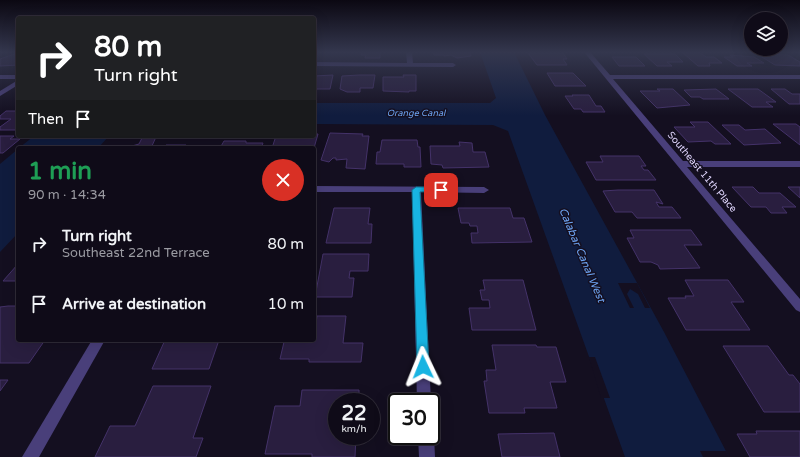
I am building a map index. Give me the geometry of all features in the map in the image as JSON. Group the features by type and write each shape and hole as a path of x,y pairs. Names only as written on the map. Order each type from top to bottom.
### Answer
{"street":[{"name":"Southeast 11th Place","path":"605,73 800,307"},
{"path":"0,77 16,77"},
{"path":"608,77 800,77"},
{"path":"0,94 16,83"},
{"path":"680,164 800,164"},
{"path":"316,189 484,190"},
{"path":"416,190 424,393"},
{"path":"30,457 98,342"},
{"path":"426,445 426,457"}],"water":[{"path":"487,73 524,73 545,115 664,332 729,457 625,457 508,131 493,125 316,124 316,103 490,103 496,98"},
{"path":"32,138 107,138 100,146 22,146"},
{"path":"16,151 16,235 0,252 0,164"}],"pier":[{"path":"618,283 637,283 650,308 645,308 638,294 630,289 627,294 634,308 630,308"},
{"path":"589,357 595,357 610,398 601,398"},
{"path":"700,451 726,451 729,457 703,457"}],"building":[{"path":"547,73 573,73 586,86 555,86"},
{"path":"333,75 330,89 317,89 316,90 316,76"},
{"path":"375,75 373,88 360,88 360,92 347,92 340,89 342,76"},
{"path":"403,75 416,75 416,91 383,91 383,77 404,77"},
{"path":"657,89 673,89 690,105 657,108 640,91 660,91"},
{"path":"716,89 729,99 703,99 700,97 691,97 684,90"},
{"path":"728,89 758,89 776,102 766,102 773,107 752,107"},
{"path":"771,89 785,89 792,94 800,94 800,104 789,104"},
{"path":"572,95 589,95 596,106 601,106 605,112 583,112 581,109 574,109 565,96 573,96"},
{"path":"6,111 16,111 16,130 0,130 0,127 11,119 0,119 0,116"},
{"path":"690,122 708,122 731,144 715,144 711,141 688,142 674,127 695,127"},
{"path":"773,124 796,124 800,127 800,145"},
{"path":"722,125 739,125 745,130 765,129 781,143 744,145"},
{"path":"330,133 363,134 362,136 369,136 365,169 346,168 347,159 336,160 336,158 333,158 329,162 321,160"},
{"path":"316,134 318,134 315,146 273,146 275,138 316,138"},
{"path":"0,136 14,136 10,139 20,139 3,153 0,153"},
{"path":"142,138 156,138 152,146 132,146 139,144"},
{"path":"382,140 417,140 418,147 420,147 421,167 404,167 404,164 376,164 377,152 380,152"},
{"path":"224,141 263,143 262,146 221,146"},
{"path":"459,142 472,143 473,152 485,152 489,167 443,168 442,165 431,164 430,146 460,146"},
{"path":"166,145 186,145 185,146 165,146"},
{"path":"600,156 639,156 646,166 641,166 644,170 648,170 656,180 596,180 586,162 603,162"},
{"path":"732,187 753,187 759,193 780,193 796,207 782,207 787,213 771,213 766,207 751,207"},
{"path":"788,187 800,187 800,198"},
{"path":"654,190 663,204 656,202 659,207 672,207 681,218 637,218 632,212 615,212 603,191"},
{"path":"334,208 370,208 368,224 372,224 371,243 326,243"},
{"path":"458,208 510,208 513,218 524,218 532,242 472,243 471,233 478,233 477,226 470,226 469,223 461,223"},
{"path":"630,230 691,230 702,245 684,245 700,268 660,269 658,265 651,262 640,262 627,238 634,238"},
{"path":"323,254 369,254 368,271 350,271 349,278 354,278 352,297 316,297"},
{"path":"16,266 16,281 3,281"},
{"path":"483,280 523,280 536,330 472,330 469,308 490,308 489,300 482,300 480,290 485,290"},
{"path":"685,280 728,280 744,302 731,302 750,330 686,330 668,298 686,298 685,296 694,296"},
{"path":"16,306 16,342 44,342 29,363 0,363 0,307"},
{"path":"317,316 346,316 343,343 363,343 361,362 309,362 309,359 280,359 284,342 316,342"},
{"path":"164,342 218,342 209,369 152,369"},
{"path":"492,345 536,345 537,347 556,347 566,382 550,382 557,408 524,408 525,413 489,413 484,381 487,381 486,370 496,370"},
{"path":"723,346 768,346 789,375 793,375 800,384 800,412 764,412"},
{"path":"0,380 8,380 0,391"},
{"path":"153,386 211,386 193,438 203,438 196,457 95,457 110,426 135,426"},
{"path":"302,390 359,390 359,393 328,393 328,445 356,445 355,457 312,457 312,454 265,454 275,406 300,406"},
{"path":"756,431 800,431 800,457 750,457 737,434 757,434"},
{"path":"554,433 560,457 502,457 498,434"}],"route":[{"path":"423,367 416,190 441,190"}],"water label":[{"name":"Orange Canal","path":"416,113"},
{"name":"Calabar Canal West","path":"582,255"}]}
